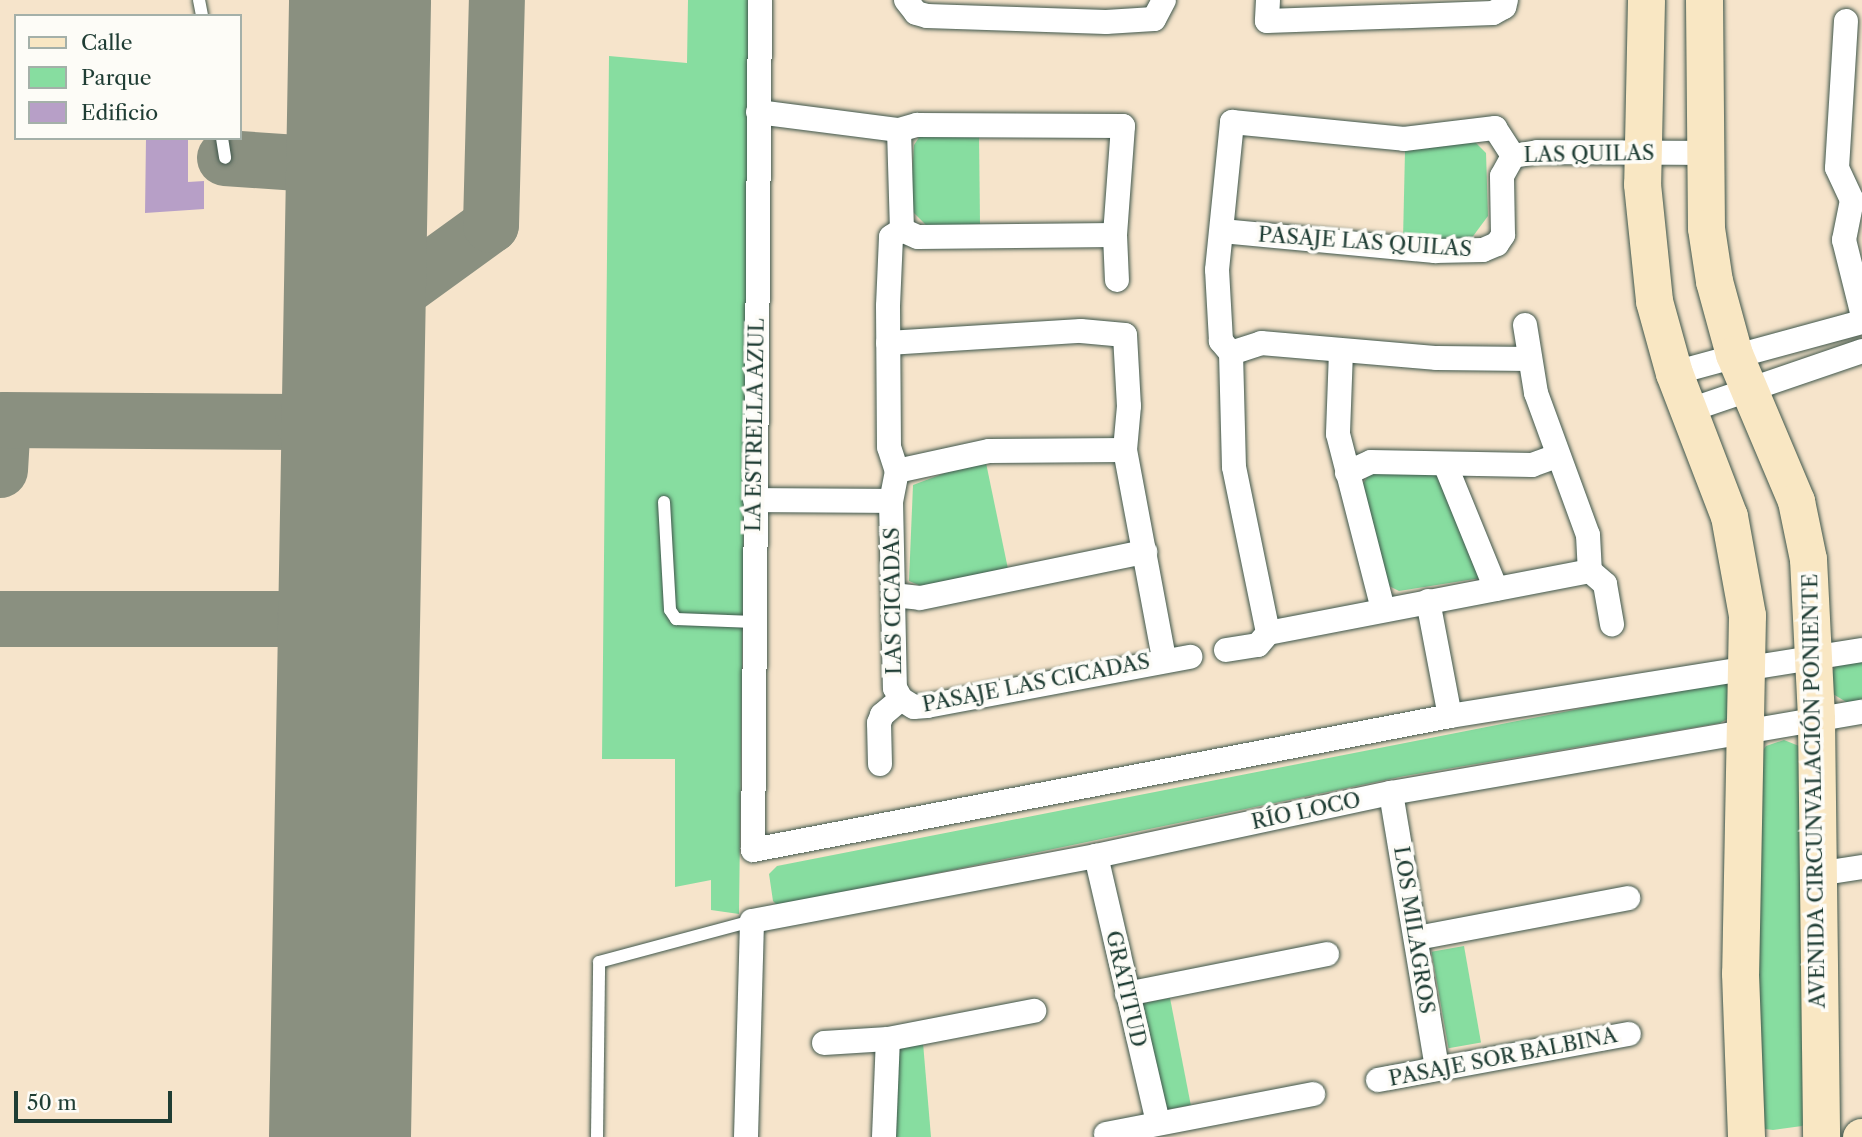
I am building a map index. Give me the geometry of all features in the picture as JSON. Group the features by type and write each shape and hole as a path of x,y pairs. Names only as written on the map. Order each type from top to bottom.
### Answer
{"street":[{"name":"LA ESTRELLA AZUL","path":"760,0 753,850 1450,716"},
{"path":"906,1 916,13 927,16 1106,22 1154,19 1162,12 1164,0"},
{"path":"1268,0 1267,21 1493,13 1505,3"},
{"path":"1646,0 1643,153 1648,263 1674,373 1718,485 1735,539 1747,615 1740,974 1746,1137"},
{"name":"AVENIDA CIRCUNVALACIÓN PONIENTE","path":"1704,0 1708,241 1734,354 1796,501 1808,559 1816,719 1821,1137"},
{"path":"1846,21 1846,60 1850,79 1836,168 1857,198 1844,240 1862,312"},
{"path":"758,112 899,130 917,125 1123,126 1115,235 1117,280"},
{"path":"1268,633 1234,467 1231,353 1221,341 1217,287 1232,122 1404,139 1496,128 1513,156"},
{"path":"899,130 902,230"},
{"name":"LAS QUILAS","path":"1503,235 1502,176 1513,156 1705,153"},
{"path":"902,230 918,237 1115,235"},
{"path":"902,230 891,237 888,306 889,447 897,471 1002,450 1125,450"},
{"name":"PASAJE LAS QUILAS","path":"1222,232 1461,253 1497,244 1503,235"},
{"path":"1674,373 1734,354 1862,322"},
{"path":"1525,325 1530,359 1557,456 1588,535 1590,571 1605,584 1612,624"},
{"name":"PASAJE LAS CICADAS","path":"888,343 1081,331 1125,335 1129,406 1125,450 1164,659"},
{"path":"1231,353 1252,343 1341,351 1530,359"},
{"path":"1341,351 1338,434 1383,609"},
{"path":"1687,411 1862,351"},
{"path":"1348,473 1371,462 1532,464 1557,456"},
{"path":"1445,464 1496,589"},
{"name":"LAS CICADAS","path":"897,471 891,501 895,688 901,699"},
{"name":"LAS CICADAS","path":"754,500 891,501"},
{"path":"893,595 920,598 1145,552"},
{"path":"1226,650 1258,645 1268,633 1590,571"},
{"path":"1428,601 1450,716 1862,650"},
{"name":"PASAJE LAS CICADAS","path":"880,764 879,723 882,715 901,699 914,707 927,706 1164,659 1190,657"},
{"name":"RÍO LOCO","path":"752,920 1096,856 1391,793 1743,730 1862,712"},
{"name":"LOS MILAGROS","path":"1391,793 1437,1067"},
{"name":"GRATITUD","path":"1096,856 1158,1122"},
{"path":"1818,874 1862,867"},
{"path":"1417,938 1628,898"},
{"path":"746,1137 752,920"},
{"path":"1127,994 1327,954"},
{"path":"824,1043 888,1040 1034,1011"},
{"name":"PASAJE SOR BALBINA","path":"1377,1080 1629,1034"},
{"path":"884,1137 888,1040"},
{"path":"1106,1134 1313,1094"}],"lane":[{"path":"222,140 225,158"},
{"path":"664,502 670,610 676,619 754,622"},
{"path":"597,1137 599,962 752,920"}],"green space":[{"path":"688,0 750,0 739,914 711,910 711,880 675,887 675,759 602,759 609,56 687,63"},
{"path":"922,133 979,134 980,224 929,228 910,209 914,145"},
{"path":"1474,141 1486,153 1488,216 1468,243 1403,240 1405,151"},
{"path":"985,458 1008,569 921,586 909,581 913,485"},
{"path":"1372,469 1439,470 1481,578 1399,591 1389,586 1361,487"},
{"path":"1862,657 1862,701 1848,703 1833,694 1832,672 1839,660"},
{"path":"1727,680 1733,716 1720,723 1405,776 778,906 773,901 769,874 777,866"},
{"path":"1784,740 1799,746 1809,1120 1802,1126 1773,1130 1765,1129 1760,1121 1757,922 1762,752 1766,746"},
{"path":"1464,946 1481,1043 1449,1048 1432,952"},
{"path":"1170,998 1191,1105 1162,1111 1142,1004"},
{"path":"923,1043 931,1137 894,1137 897,1046"}],"building":[{"path":"146,140 188,140 188,182 204,181 204,209 145,213"}],"taxiway":[{"path":"354,324 491,225 497,0"},
{"path":"225,158 357,167"},
{"path":"0,470 3,420 303,422 319,417 353,391"},
{"path":"303,422 322,429 352,456"},
{"path":"0,619 305,619 329,606 349,585"},
{"path":"305,619 348,655"}],"runway":[{"path":"340,1137 360,0"}]}
